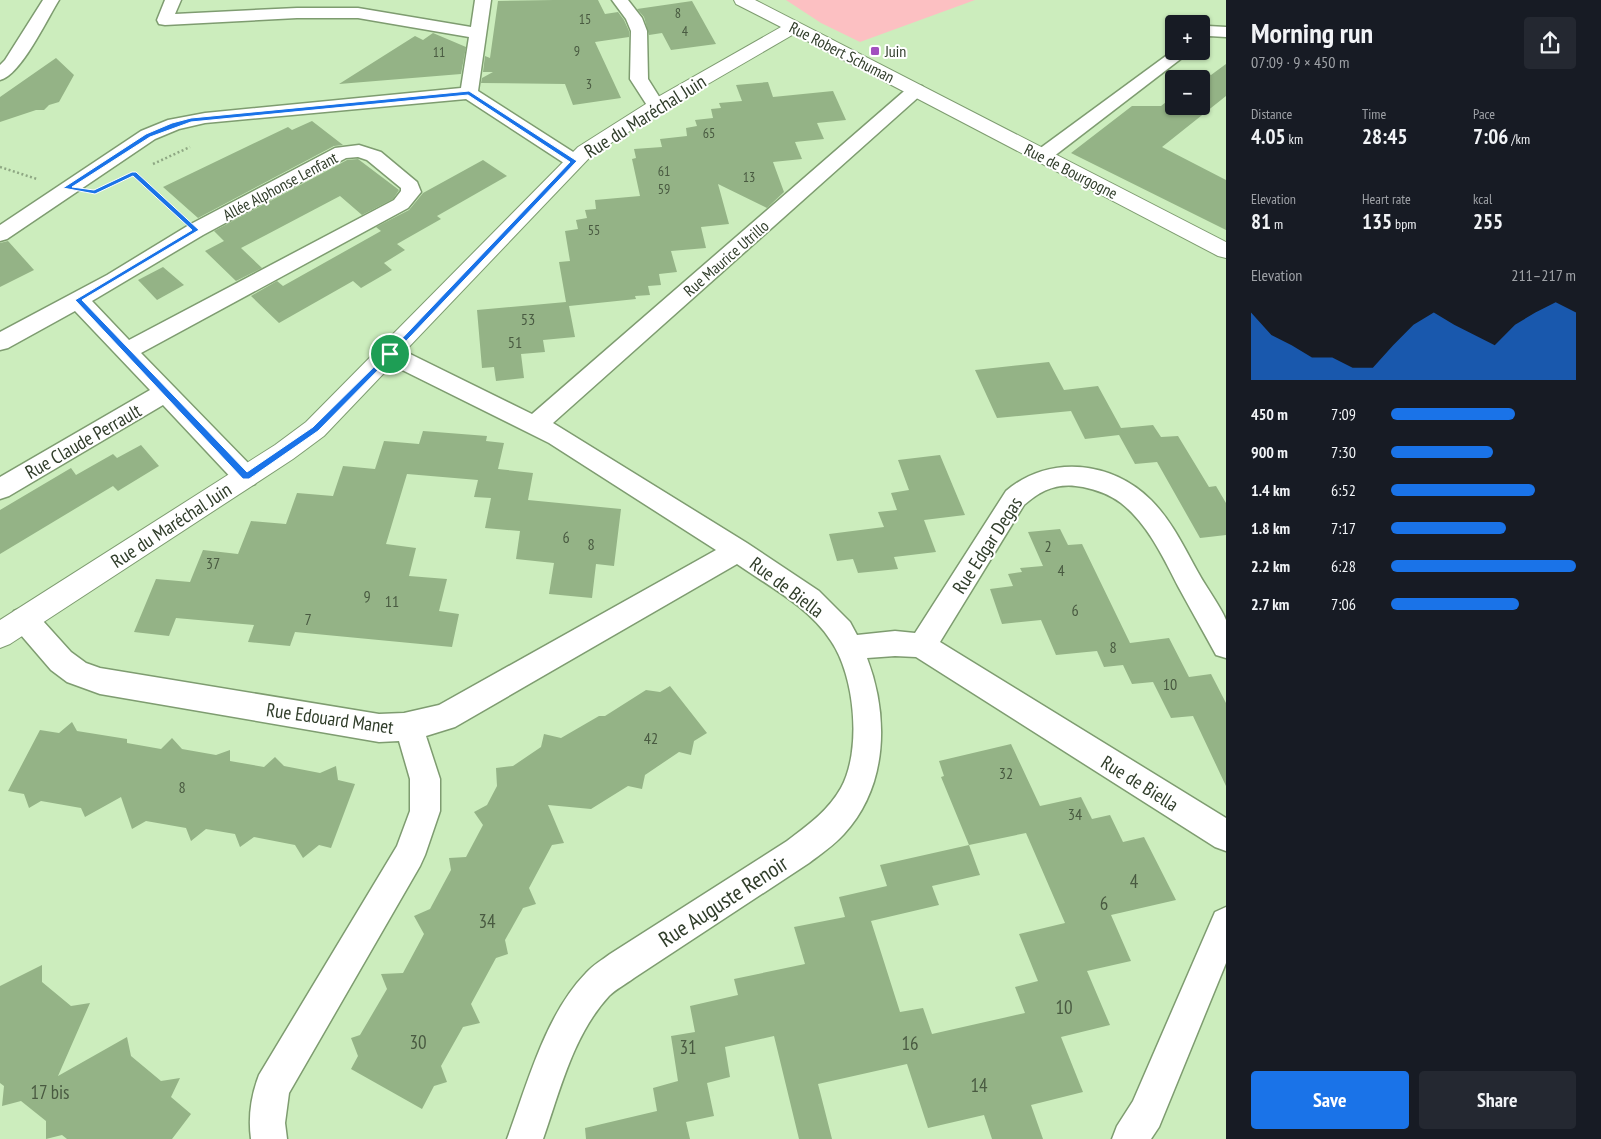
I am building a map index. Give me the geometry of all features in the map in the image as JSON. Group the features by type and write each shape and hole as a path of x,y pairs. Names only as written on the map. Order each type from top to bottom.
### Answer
{"street":[{"path":"0,75 12,63 51,0"},
{"path":"173,0 165,20 297,13 358,13 477,33"},
{"path":"469,93 483,0"},
{"path":"620,0 634,18 639,31 639,79 656,106"},
{"name":"Rue Robert Schuman","path":"742,0 916,90"},
{"name":"Rue du Maréchal Juin","path":"0,635 246,477 315,429 390,354 574,161 594,144 794,27"},
{"path":"1210,31 1226,32"},
{"path":"1042,156 1172,60"},
{"name":"Rue de Bourgogne","path":"916,90 1226,252"},
{"name":"Rue Maurice Utrillo","path":"535,425 916,90"},
{"path":"0,234 66,188 148,136 174,124 191,120 469,93 574,161"},
{"name":"Allée Alphonse Lenfant","path":"78,300 196,230 342,152 368,153 410,186 411,192 401,204 126,351"},
{"path":"0,342 78,300 246,477"},
{"name":"Rue de Biella","path":"390,354 535,425 578,449 738,551 810,599 840,631 850,648 892,643 922,646 1226,836"},
{"name":"Rue Claude Perrault","path":"0,489 166,392"},
{"name":"Rue Edgar Degas","path":"922,646 1015,498 1031,484 1055,476 1090,478 1106,482 1119,488 1143,506 1164,534 1226,646"},
{"name":"Rue Edouard Manet","path":"24,619 61,662 77,673 100,681 378,728 409,726 445,717 738,551"},
{"name":"Rue Auguste Renoir","path":"526,1139 571,1023 599,984 622,966 798,852 826,831 839,817 859,781 865,759 868,715 860,674 850,648"},
{"path":"269,1139 266,1123 272,1088 409,855 425,811 425,779 409,726"},
{"path":"1130,1139 1146,1114 1226,923"}],"path":[{"path":"151,166 194,145"},
{"path":"0,167 66,188"},
{"path":"126,177 142,170"},
{"path":"134,174 196,230"}],"shaded area":[{"path":"786,0 975,0 860,42 821,23"}],"building":[{"path":"598,0 605,14 618,12 624,20 629,31 629,37 595,42 621,98 573,105 565,84 481,83 482,78 493,72 483,72 485,56 490,58 498,1"},
{"path":"692,1 716,44 671,50 662,33 649,35 644,17 637,9"},
{"path":"433,33 466,47 461,74 339,84 415,36 423,40"},
{"path":"56,58 74,75 59,102 49,105 44,110 36,110 0,122 0,97"},
{"path":"1226,64 1226,96 1210,109 1210,74"},
{"path":"768,82 773,97 833,91 846,120 817,123 824,139 795,142 802,159 773,162 784,192 767,208 718,184 729,224 701,227 706,248 671,251 677,272 659,274 661,285 648,286 650,295 635,296 636,299 569,306 575,337 543,340 545,352 521,354 524,378 496,381 494,367 482,368 477,310 566,302 559,262 570,261 565,231 578,229 576,220 587,218 585,210 596,209 595,200 640,196 632,159 636,158 634,149 662,147 660,139 687,136 686,128 697,126 695,120 713,118 711,109 721,108 719,103 742,101 736,85"},
{"path":"1165,103 1165,115 1202,115 1162,147 1226,180 1226,230 1071,153 1132,106 1161,106"},
{"path":"312,121 343,145 334,146 198,218 163,187 288,127 292,130"},
{"path":"358,159 399,190 393,199 362,215 340,196 241,248 262,268 236,281 205,251 224,241 214,231 347,160"},
{"path":"483,160 507,176 437,216 441,219 397,244 405,250 384,263 392,270 361,288 353,281 279,323 251,296 277,281 283,286 381,231 376,227 409,210 423,193"},
{"path":"8,241 34,270 0,287 0,243"},
{"path":"163,267 184,285 157,300 138,280"},
{"path":"1049,362 1064,390 1098,386 1121,428 1153,425 1161,437 1178,436 1209,487 1216,486 1226,503 1226,535 1200,538 1157,462 1135,464 1119,435 1085,439 1071,411 997,418 975,370"},
{"path":"423,431 487,436 486,441 504,443 498,469 533,473 528,500 621,509 614,566 596,564 592,598 549,594 554,563 516,559 520,531 485,528 491,498 474,497 478,480 407,474 386,544 416,548 409,576 447,579 439,611 459,614 452,647 295,632 290,646 248,642 254,625 176,618 169,636 134,632 156,579 190,582 203,550 238,554 251,521 286,524 297,493 333,496 343,466 375,469 384,441 419,444"},
{"path":"141,445 159,466 118,491 113,486 0,554 0,510 71,468 76,475 113,454 117,458"},
{"path":"940,455 965,515 924,520 936,552 894,557 898,569 858,573 853,559 837,561 829,534 884,527 878,512 897,510 891,493 909,490 898,460"},
{"path":"1060,529 1068,545 1082,544 1130,643 1169,638 1189,677 1211,674 1226,703 1226,786 1193,716 1171,718 1153,682 1132,684 1123,665 1104,667 1097,651 1056,655 1041,620 1002,624 990,589 1013,586 1008,574 1022,572 1020,568 1043,566 1028,532"},
{"path":"670,686 707,733 694,741 691,755 679,752 645,775 642,789 628,786 591,809 548,805 564,843 552,845 529,888 536,904 523,908 505,940 508,954 496,958 471,1004 480,1023 463,1027 441,1066 447,1082 434,1086 422,1109 351,1069 358,1056 351,1038 360,1035 387,989 381,974 403,973 424,934 414,916 430,909 451,870 449,858 466,857 483,825 474,812 487,805 497,786 496,768 513,766 541,747 544,734 561,738 599,716 605,716 646,690 660,692"},
{"path":"72,722 77,731 127,739 127,743 161,749 172,738 182,749 216,755 230,750 230,761 264,767 275,757 284,766 320,773 336,766 338,780 355,784 331,848 319,845 303,858 295,845 254,837 240,847 235,834 206,829 191,841 186,828 146,821 132,829 121,797 85,817 81,808 41,801 29,808 24,794 8,791 40,730 59,733"},
{"path":"1011,744 1040,806 1081,797 1092,819 1110,815 1123,842 1144,837 1176,900 1111,915 1131,961 1087,971 1110,1025 1061,1037 1083,1092 1031,1105 1043,1139 992,1139 984,1115 928,1128 907,1064 818,1084 832,1139 799,1139 774,1036 725,1047 730,1077 707,1083 714,1116 686,1122 690,1139 586,1139 585,1128 657,1111 653,1088 678,1081 671,1036 695,1032 690,1006 738,995 734,979 805,964 794,927 845,917 839,897 887,886 880,865 969,845 941,777 944,776 939,761","holes":["1026,833 1065,923 1019,934 1038,981 1015,987 1025,1013 932,1034 923,1008 900,1012 871,921 939,905 932,886 980,875 969,845"]},
{"path":"42,965 42,982 71,1006 90,1003 58,1076 127,1037 131,1056 161,1081 180,1078 171,1097 191,1114 172,1139 67,1139 62,1135 46,1139 46,1121 21,1101 2,1106 4,1086 0,1083 0,986"}],"place":[{"name":"Juin","path":"875,51"}],"route":[{"path":"469,93 574,161 390,354 315,429 246,477 78,300 196,230 134,174 95,192 66,188 132,145 174,124 205,118 469,93"}]}
